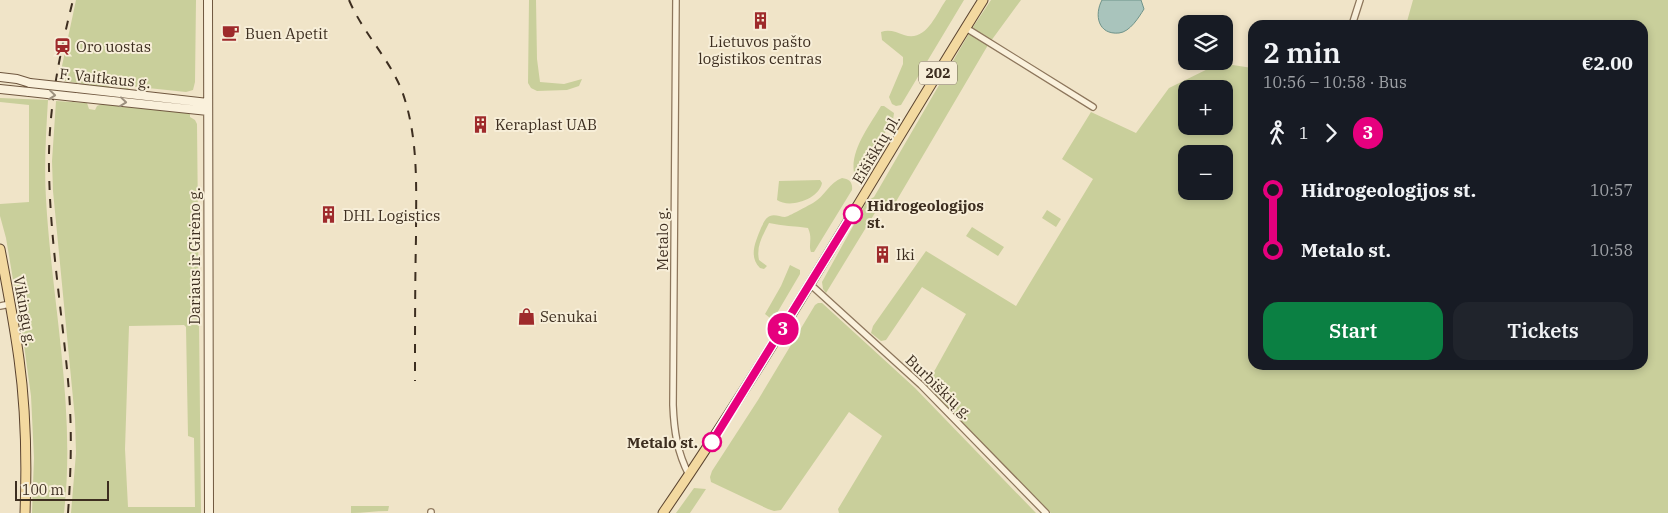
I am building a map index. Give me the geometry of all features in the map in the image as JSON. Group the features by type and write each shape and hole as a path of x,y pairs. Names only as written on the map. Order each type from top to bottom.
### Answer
{"main road":[{"name":"Dariaus ir Girėno g.","path":"208,0 209,513"},
{"name":"Eišiškių pl.","path":"663,513 705,453 811,285 983,0"},
{"name":"F. Vaitkaus g.","path":"0,77 30,83 208,107"},
{"name":"F. Vaitkaus g.","path":"0,89 75,97 208,107"},
{"name":"Vikingų g.","path":"0,249 21,377 26,427 25,513"}],"street":[{"name":"Metalo g.","path":"676,0 673,405 675,436 682,461 689,475"},
{"path":"1354,20 1360,0"},
{"path":"966,28 1093,107"},
{"name":"Burbiškių g.","path":"811,285 921,385 1046,513"},
{"path":"0,306 10,304"}],"green space":[{"path":"76,0 196,0 195,82 193,90 186,92 129,86 128,90 122,89 119,86 118,79 111,78 112,84 108,88 59,80"},
{"path":"529,0 536,0 537,59 540,82 564,84 582,79 579,86 567,90 537,91 531,88 528,83"},
{"path":"946,0 964,0 901,105 896,106 892,104 889,97 903,64 903,57 882,40 881,32 890,31 904,35 918,35 934,20"},
{"path":"991,0 1021,0 988,45 891,210 881,203 826,293 822,282 867,201 874,197 971,30"},
{"path":"1413,0 1668,0 1668,513 1051,513 926,386 966,314 922,287 886,340 881,341 871,333 873,326 926,251 1016,306 1093,179 1062,159 1091,112 1136,133 1169,88 1178,84 1178,135 1233,135 1233,80 1185,80 1206,70 1233,70 1233,65 1248,67 1248,370 1648,370 1648,20 1407,20"},
{"path":"0,98 48,100 45,162 46,199 62,356 67,434 67,474 64,513 32,513 34,458 31,396 6,238 0,216 0,204 29,202 29,105 0,102"},
{"path":"56,101 87,103 89,109 95,110 97,106 102,104 190,113 190,117 197,124 201,513 71,513 76,453 75,419 53,191 52,161","holes":["184,325 186,327 188,436 194,438 195,507 128,507 125,449 129,326"]},
{"path":"881,106 894,113 893,120 859,175 856,175 854,173 854,164 858,147"},
{"path":"842,178 850,181 852,190 814,252 811,252 810,249 808,228 769,223 758,250 759,260 767,266 764,269 760,268 754,259 754,248 764,221 770,216 785,217 799,211 817,200 834,183"},
{"path":"820,180 822,183 820,189 810,198 796,203 783,203 777,200 779,181"},
{"path":"1047,210 1061,219 1056,227 1042,218"},
{"path":"972,227 1004,247 998,256 966,236"},
{"path":"790,265 800,270 800,274 777,313 770,318 765,314 781,286"},
{"path":"818,303 822,303 915,388 1036,513 839,513 838,509 882,436 849,412 781,510 774,511 768,509 711,482 712,471"},
{"path":"694,488 706,489 690,513 676,513"},
{"path":"351,506 389,506 388,511 351,513"}],"water":[{"path":"1102,0 1141,0 1144,9 1134,24 1127,30 1112,33 1102,27 1098,18"}],"railway":[{"path":"68,513 71,452 70,407 52,224 49,147 55,84 73,0"},
{"path":"349,0 361,23 397,79 411,127 416,182 415,381"}],"bus line":[{"name":"3","path":"712,442 811,285 853,214"}],"place":[{"name":"Lietuvos pašto logistikos centras","path":"760,20"},
{"name":"Buen Apetit","path":"231,33"},
{"name":"Oro uostas","path":"62,46"},
{"name":"Keraplast UAB","path":"481,124"},
{"name":"Hidrogeologijos st.","path":"853,214"},
{"name":"DHL Logistics","path":"329,215"},
{"name":"Iki","path":"882,254"},
{"name":"Senukai","path":"526,316"},
{"name":"Metalo st.","path":"712,442"}]}
